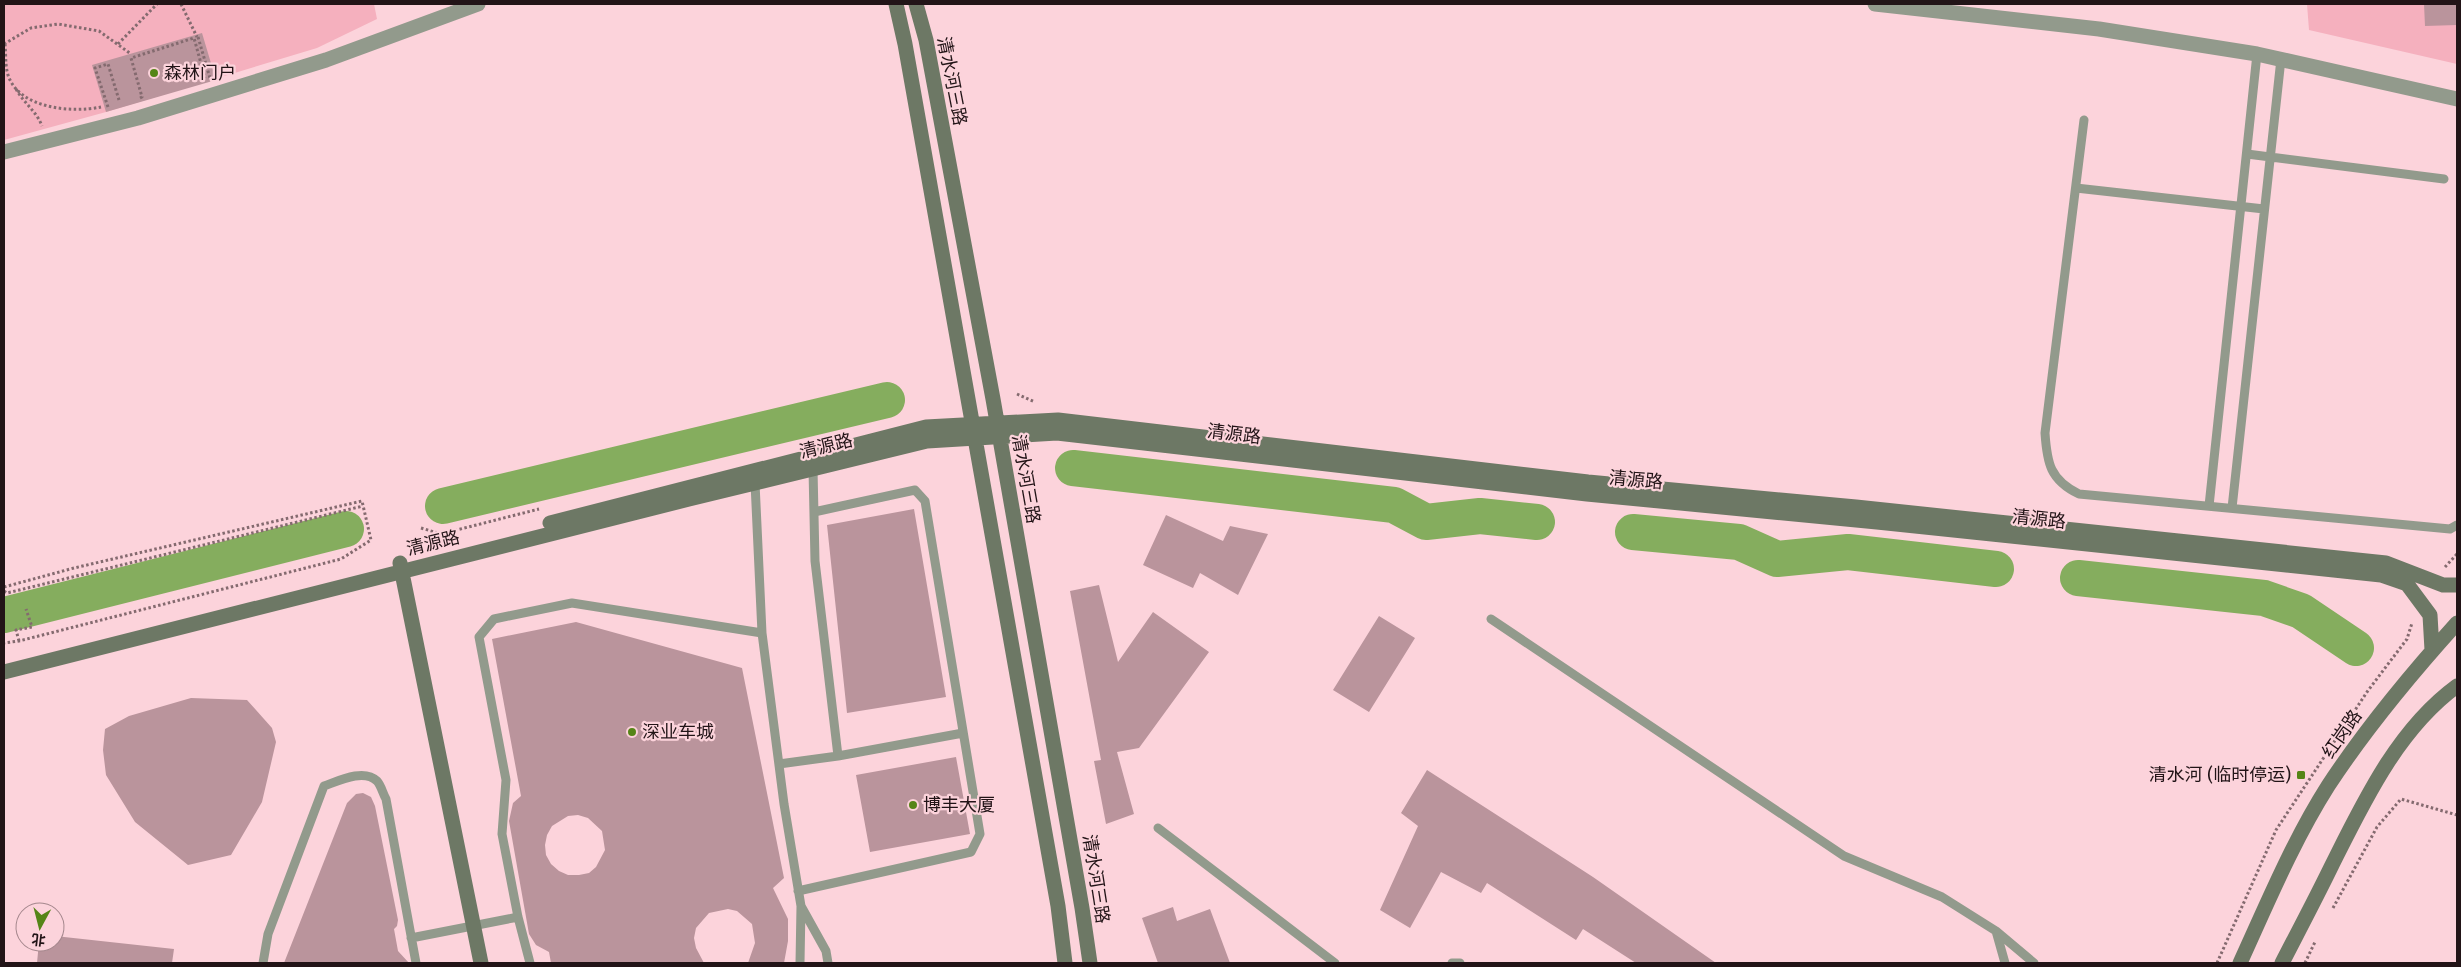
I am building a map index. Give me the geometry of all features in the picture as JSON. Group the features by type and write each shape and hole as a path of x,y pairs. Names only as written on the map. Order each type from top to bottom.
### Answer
{"street":[{"path":"4,152 138,118 326,60 478,4"},
{"path":"896,4 905,44 1058,906 1065,963"},
{"name":"清水河三路","path":"916,4 928,49 998,429 1090,963"},
{"path":"1875,4 2099,29 2258,54 2457,99"},
{"name":"清源路","path":"4,661 927,441 974,431 1058,420 1588,482 1866,508 2386,562 2443,584 2457,586"},
{"name":"清源路","path":"4,672 926,427 974,431"},
{"name":"清源路","path":"998,429 1057,433 1587,494 1868,521 2381,575 2407,584 2430,615 2432,650"},
{"path":"401,566 481,963"},
{"name":"红岗路","path":"2240,963 2308,820 2328,787 2380,713 2457,622"},
{"path":"2282,963 2345,839 2391,758 2427,712 2457,686"}],"lane":[{"path":"2209,506 2258,54"},
{"path":"2232,508 2281,59"},
{"path":"2084,120 2045,433 2047,456 2053,473 2064,486 2079,494 2450,529 2457,525"},
{"path":"2247,154 2444,179"},
{"path":"2076,188 2264,209"},
{"path":"812,469 815,561 838,756"},
{"path":"755,483 762,633 779,764 801,906 800,963"},
{"path":"798,892 972,852 980,834 925,501 915,490 814,512"},
{"path":"530,963 518,917 502,834 506,780 479,637 494,618 572,603 762,633"},
{"path":"1492,619 1844,856 1942,897 1996,931 2034,963"},
{"path":"779,764 838,756 963,733"},
{"path":"262,963 268,934 324,786 351,777 365,775 377,781 386,799 416,963"},
{"path":"1158,828 1335,963"},
{"path":"801,906 826,951 828,963"},
{"path":"412,938 518,917"},
{"path":"1996,931 2005,963"},
{"path":"1452,963 1460,963"}],"path":[{"path":"118,44 157,4"},
{"path":"181,4 196,38 210,80"},
{"path":"104,106 79,110 46,106 26,96 8,76 5,44 31,28 58,24 99,31 131,54"},
{"path":"196,38 206,78 197,81"},
{"path":"142,97 130,58 196,38"},
{"path":"119,100 108,64 95,68 107,108 124,102"},
{"path":"14,84 23,102 42,124 46,141"},
{"path":"133,100 151,94"},
{"path":"4,587 74,568 362,501 371,540 341,559 19,641 4,642"},
{"path":"4,591 7,593 363,506"},
{"path":"2445,568 2457,554"},
{"path":"19,641 16,630 32,627 26,609"},
{"path":"2350,874 2377,827 2401,799 2457,815"}],"shaded area":[{"path":"4,4 374,4 377,19 317,48 106,112 4,140"},
{"path":"2307,4 2457,4 2457,64 2309,30"}],"building":[{"path":"2424,4 2457,4 2457,25 2425,26"},
{"name":"森林门户","path":"202,33 216,80 106,112 92,65"},
{"path":"914,509 946,697 847,713 827,525"},
{"path":"1166,515 1223,541 1230,526 1268,534 1238,595 1200,573 1193,588 1143,565"},
{"path":"1099,585 1118,662 1153,612 1209,652 1139,748 1117,752 1134,814 1106,824 1094,761 1101,760 1070,591"},
{"path":"1379,616 1415,638 1369,712 1333,690"},
{"name":"深业车城","path":"576,622 742,668 784,878 773,888 788,919 788,941 784,963 748,963 755,943 752,924 737,911 728,909 709,913 696,928 694,938 696,948 704,963 551,963 549,952 536,945 529,934 509,821 513,803 521,796 492,639","holes":["578,815 588,818 602,831 605,850 596,867 589,873 579,875 568,875 559,871 551,864 546,855 547,835 552,826 568,816"]},
{"path":"191,698 247,700 272,728 276,742 262,802 231,855 188,865 135,822 106,775 103,750 105,729 129,716"},
{"name":"博丰大厦","path":"956,757 970,834 870,852 856,775"},
{"path":"1427,770 1593,877 1716,963 1636,963 1583,929 1576,940 1487,883 1481,893 1441,872 1410,928 1380,910 1418,826 1401,813"},
{"path":"363,793 371,797 375,806 398,920 397,926 394,929 398,951 409,963 284,963 347,803 356,794"},
{"path":"1173,907 1177,921 1210,909 1230,963 1158,963 1142,918"},
{"path":"65,937 174,949 172,963 37,963 38,952 65,952"}],"waterway":[{"path":"443,506 887,400"},
{"path":"1073,468 1394,505 1426,522 1480,516 1537,522"},
{"path":"4,615 346,529"},
{"path":"1633,532 1739,542 1777,559 1848,552 1996,569"},
{"path":"2078,578 2264,598 2301,611 2356,648"}],"place":[{"name":"森林门户","path":"154,73"},
{"name":"深业车城","path":"632,732"},
{"name":"清水河 (临时停运)","path":"2301,775"},
{"name":"博丰大厦","path":"913,805"}]}
